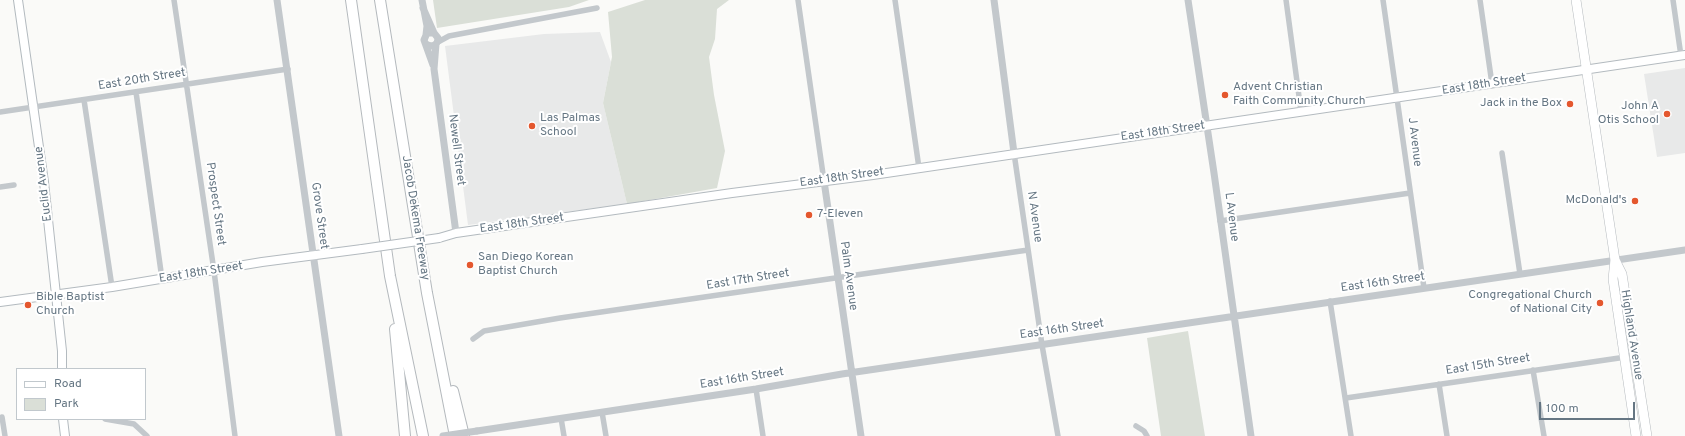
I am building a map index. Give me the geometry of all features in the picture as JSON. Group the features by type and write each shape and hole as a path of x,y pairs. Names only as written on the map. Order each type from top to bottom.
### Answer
{"highway":[{"path":"351,0 390,276 405,436"},
{"name":"Jacob Dekema Freeway","path":"380,0 426,283 455,436"},
{"path":"390,276 423,436"},
{"path":"426,283 464,436"}],"main road":[{"name":"Euclid Avenue","path":"18,0 44,182 62,351 62,368"},
{"name":"Highland Avenue","path":"1576,0 1615,260 1612,279 1636,436"},
{"name":"East 18th Street","path":"0,302 112,287 314,255 362,250 439,238 456,233 732,193 919,168 1683,55"},
{"name":"Highland Avenue","path":"1615,260 1622,274 1647,436"},
{"path":"63,420 64,436"}],"street":[{"name":"Prospect Street","path":"174,0 214,271 235,436"},
{"name":"Grove Street","path":"277,0 339,436"},
{"name":"Newell Street","path":"422,0 427,26 424,40 434,69 456,233"},
{"name":"Palm Avenue","path":"798,0 861,436"},
{"path":"895,0 919,168"},
{"name":"N Avenue","path":"994,0 1028,250 1058,436"},
{"name":"L Avenue","path":"1188,0 1233,315 1248,412 1255,436"},
{"path":"1286,0 1301,111"},
{"name":"J Avenue","path":"1383,0 1424,288"},
{"path":"1480,0 1492,84"},
{"path":"1673,0 1683,55"},
{"name":"Newell Street","path":"423,8 438,38 434,69"},
{"path":"426,44 430,46 448,36 597,8"},
{"path":"426,35 429,32 448,36"},
{"name":"East 20th Street","path":"0,112 288,69"},
{"path":"136,92 162,279"},
{"path":"84,100 112,287"},
{"path":"1502,153 1520,274"},
{"path":"0,187 14,185"},
{"path":"1220,221 1410,193"},
{"name":"East 17th Street","path":"473,339 484,331 553,319 1028,250"},
{"name":"East 16th Street","path":"443,436 756,389 851,372 1685,250"},
{"path":"1330,301 1351,436"},
{"name":"East 15th Street","path":"1346,398 1634,356"},
{"path":"1533,370 1544,436"},
{"path":"1439,384 1446,436"},
{"path":"756,389 763,436"},
{"path":"602,412 606,436"},
{"path":"1248,412 1251,436"},
{"path":"2,417 4,436"},
{"path":"561,418 564,436"},
{"path":"111,420 134,424 145,433 146,436"},
{"path":"1136,426 1144,431 1147,436"}],"shaded area":[{"name":"Las Palmas School","path":"600,32 611,62 603,103 627,204 468,225 445,46 544,34"},
{"name":"John A Otis School","path":"1685,68 1685,153 1657,157 1644,74"}],"green space":[{"path":"433,0 589,0 569,7 437,28"},
{"path":"645,0 729,0 717,9 715,39 709,57 714,95 725,151 717,188 627,204 603,103 612,57 608,12"},
{"path":"1188,331 1205,436 1161,436 1147,338"}],"place":[{"name":"Advent Christian Faith Community Church","path":"1225,95"},
{"name":"Jack in the Box","path":"1570,104"},
{"name":"John A Otis School","path":"1667,114"},
{"name":"Las Palmas School","path":"532,126"},
{"name":"McDonald's","path":"1635,201"},
{"name":"7-Eleven","path":"809,215"},
{"name":"San Diego Korean Baptist Church","path":"470,265"},
{"name":"Congregational Church of National City","path":"1600,303"},
{"name":"Bible Baptist Church","path":"28,305"}]}
